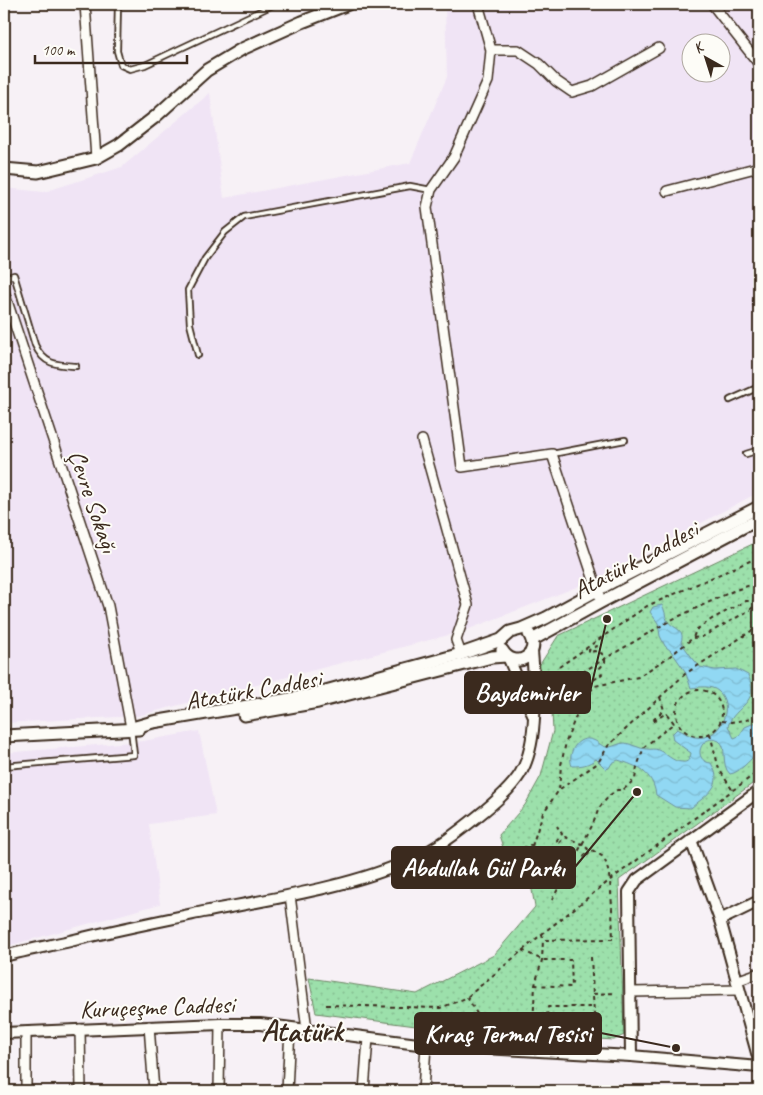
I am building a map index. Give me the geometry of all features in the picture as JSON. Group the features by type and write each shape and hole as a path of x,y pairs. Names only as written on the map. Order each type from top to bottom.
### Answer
{"main road":[{"path":"4,170 38,172 96,158 119,145 155,117 207,70 242,49 348,4"},
{"path":"131,728 152,722 307,696 461,654 502,640 510,632 546,618 759,508"},
{"name":"Atatürk Caddesi","path":"532,646 601,602 736,530 759,520"},
{"path":"502,640 502,652 508,658 517,661 523,660 532,646 526,632 521,629"},
{"name":"Atatürk Caddesi","path":"4,736 131,728 153,730 318,702 492,657 508,658"}],"street":[{"path":"85,4 96,158"},
{"path":"478,4 491,50 488,81 454,157 431,190 427,207 462,468 552,454 601,602"},
{"path":"712,4 759,64"},
{"path":"491,50 518,50 540,64 556,80 572,92 592,86 659,48"},
{"path":"667,191 759,167"},
{"name":"Çevre Sokağı","path":"4,292 108,606 131,728"},
{"path":"422,440 468,605 456,640 461,654"},
{"path":"4,956 144,924 350,881 388,869 430,850 462,829 509,788 521,773 530,746 535,702 532,646"},
{"path":"508,658 533,715"},
{"path":"632,1056 629,892 637,880 759,790"},
{"path":"691,840 720,920 759,1060"},
{"path":"290,895 307,1030"},
{"path":"720,920 759,902"},
{"path":"632,992 738,985 759,973"},
{"path":"219,1091 220,1024"},
{"name":"Kuruçeşme Caddesi","path":"4,1033 150,1026 260,1024 426,1045 632,1056 759,1067"},
{"path":"150,1026 154,1091"},
{"path":"287,1091 290,1028"},
{"path":"80,1029 81,1091"},
{"path":"26,1032 26,1091"},
{"path":"364,1091 368,1038"},
{"path":"423,1091 426,1045"}],"lane":[{"path":"118,4 117,51 121,65 130,69 145,65 275,4"},
{"path":"198,355 190,324 188,290 205,258 225,232 244,217 410,186 431,190"},
{"path":"4,278 14,275 35,345 40,354 48,362 76,366"},
{"path":"759,289 756,303 759,312"},
{"path":"730,400 759,387"},
{"path":"552,454 625,440"},
{"path":"746,454 759,450"},
{"path":"4,766 134,755 131,728"}],"path":[{"path":"558,667 648,606 759,556"},
{"path":"567,691 576,678 584,671 671,620 733,591 759,582"},
{"path":"693,638 696,630 721,615 746,601 759,601"},
{"path":"559,790 566,742 582,700 595,686 638,677 693,638 702,637 750,610 759,601"},
{"path":"532,846 543,813 559,790 598,763 608,746 685,674 759,626"},
{"path":"595,641 597,646 590,650 589,653 597,651 605,659"},
{"path":"589,693 588,684 602,674 600,668 605,659"},
{"path":"695,690 702,690 716,697 720,703 722,711 721,720 710,734 697,736 683,730 678,721 676,710 682,697 695,690"},
{"path":"660,697 664,710 652,721 666,713 674,723"},
{"path":"721,720 730,722 759,718"},
{"path":"552,900 593,824 599,808 610,795 617,790 623,790 635,778 644,747 678,721"},
{"path":"710,734 719,768 733,791"},
{"path":"326,1005 440,1008 467,997 522,950 610,880 759,771"},
{"path":"542,940 613,939 610,880 606,864 602,856 592,850 585,858 588,849 582,844 565,838 558,844 557,840 562,834 557,826"},
{"path":"526,846 532,846 536,849 537,854 535,858 528,859 523,855 524,850 526,846"},
{"path":"533,1026 535,985 542,960 542,934"},
{"path":"522,950 542,960 572,960 572,987 535,985"},
{"path":"591,957 595,1033"},
{"path":"593,994 617,993"},
{"path":"467,997 482,1022 546,1028 548,1007 594,1007"}],"shaded area":[{"path":"445,4 759,4 759,492 597,579 464,631 137,716 4,723 4,188 44,192 122,167 210,93 224,198 410,163 447,77"},
{"path":"199,731 216,815 149,824 160,904 4,947 4,753 143,741"}],"green space":[{"path":"759,541 759,779 619,880 624,1035 614,1040 439,1029 316,1013 309,978 417,994 494,955 535,907 530,879 515,876 508,863 499,835 525,805 541,776 553,731 551,695 539,666 558,636"}],"water":[{"path":"662,605 667,620 680,631 682,634 681,642 700,667 715,670 736,669 748,675 751,685 749,698 731,719 728,726 734,738 739,736 745,727 759,721 757,751 741,769 734,773 730,774 725,766 722,743 713,739 703,743 700,753 701,757 711,763 715,771 715,784 708,794 691,808 675,807 656,795 648,775 632,765 618,760 606,769 596,759 588,764 579,766 572,766 571,761 572,751 575,746 578,742 587,739 607,747 625,743 644,749 657,749 676,761 686,762 691,753 673,740 672,734 677,729 695,737 704,737 712,734 723,721 725,705 723,697 712,688 691,688 685,671 671,651 665,646 660,636 658,623 650,612 653,607"}],"place":[{"name":"Baydemirler","path":"607,619"},
{"name":"Abdullah Gül Parkı","path":"637,792"},
{"name":"Kıraç Termal Tesisi","path":"676,1048"}],"district":[{"name":"Atatürk","path":"302,1031"}]}
